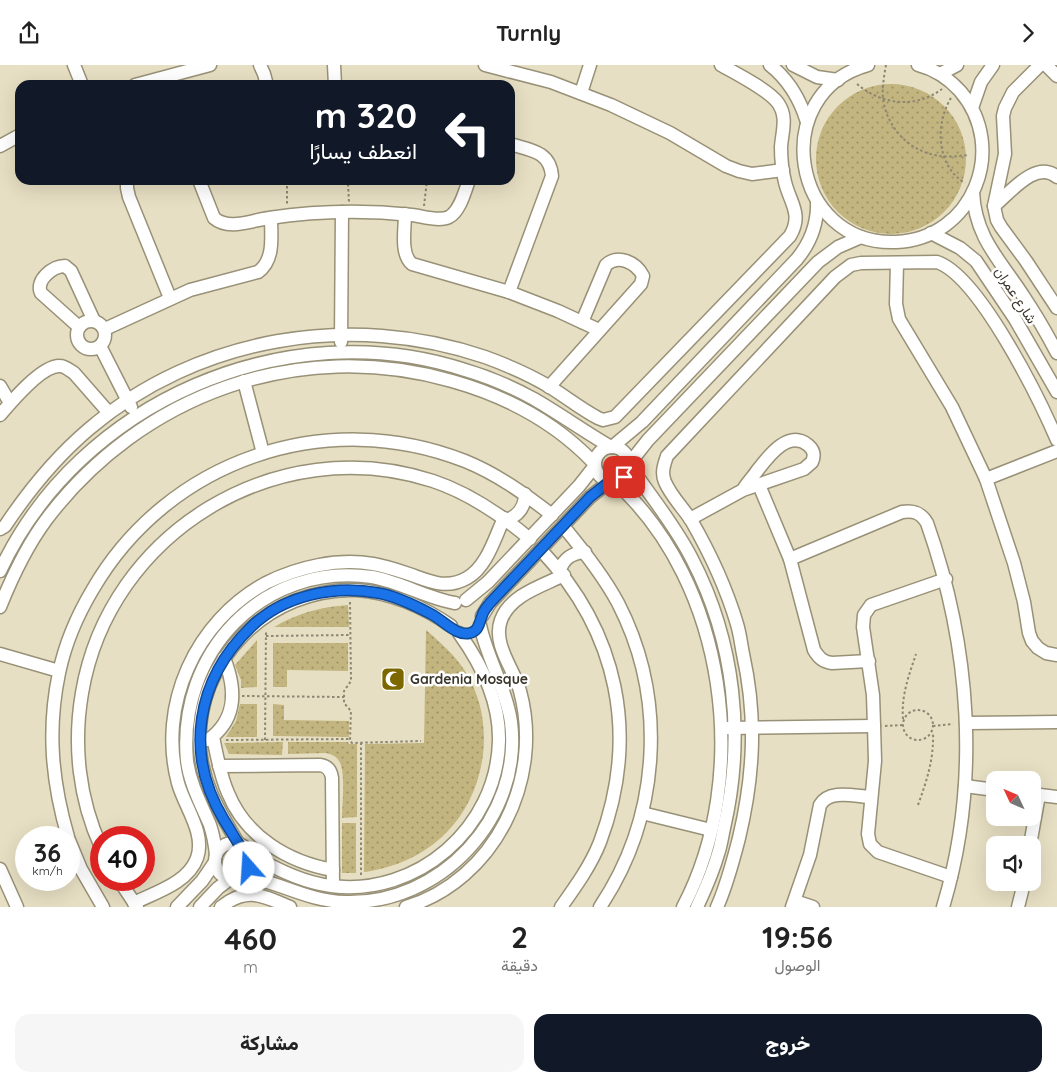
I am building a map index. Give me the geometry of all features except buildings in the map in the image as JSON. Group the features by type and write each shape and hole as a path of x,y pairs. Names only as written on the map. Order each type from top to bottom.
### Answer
{"street":[{"path":"74,65 80,80"},
{"path":"154,80 210,65"},
{"path":"260,65 265,80"},
{"path":"334,65 335,80"},
{"path":"486,65 536,78 581,93 641,118 738,171 752,173 783,170"},
{"path":"581,93 590,65"},
{"path":"0,529 5,526 27,495 54,463 109,413 160,381 194,365 229,352 275,341 341,334 414,339 485,357 520,371 598,418 609,419 619,413 790,236 794,229 796,213 783,170 782,140 784,117 778,103 766,92 721,65"},
{"path":"770,65 784,77 794,91 802,106 807,122"},
{"path":"793,65 817,77 843,73 868,65"},
{"path":"843,73 820,99 807,122 802,154 804,171 817,201 836,222 861,237 878,241 896,242 914,239 931,233 956,217 974,191 982,166 982,138 972,108 954,85 940,74 918,65"},
{"path":"940,74 957,65"},
{"path":"972,108 981,82 992,65"},
{"path":"1040,65 1013,92 1005,108 1003,116 1005,153 994,206 997,221 1057,308"},
{"path":"1046,65 1057,76"},
{"path":"0,146 15,138"},
{"path":"509,292 552,176 549,163 540,153 515,146"},
{"path":"1003,168 1008,177 1023,182"},
{"path":"994,206 1035,173 1040,171 1051,173 1057,177"},
{"path":"127,185 129,197 170,298"},
{"path":"201,185 212,213 219,222 230,225 288,215 346,212 405,214 443,219 454,214 467,185"},
{"name":"شارع عمران","path":"974,191 974,205 979,229 1025,298 1057,353"},
{"path":"177,907 202,881 223,846 234,844 286,873 316,884 333,887 361,887 382,884 406,876 428,865 448,850 465,833 489,790 496,766 498,749 497,716 491,692 482,669 448,617 451,607 481,589 552,515 594,465 600,452 612,447 642,422 805,249 818,213 817,201"},
{"path":"341,352 346,212"},
{"path":"405,214 405,253 408,261 412,264 509,292 600,330"},
{"path":"104,329 170,298 263,269 269,258 271,218"},
{"name":"شارع عمران","path":"931,233 969,254 983,271 1039,359 1057,392"},
{"path":"200,907 218,888 246,873 250,863 243,848 215,805 209,791 203,769 200,746 200,728 205,700 215,674 237,640 253,625 292,601 313,594 335,591 379,593 401,600 432,614 455,630 469,634 473,632 490,603 590,497 612,482 624,477 629,464 652,436 818,262 838,247 861,237"},
{"path":"549,387 642,282 642,273 622,259 613,260 606,265 582,322"},
{"path":"717,907 734,859 748,799 753,727 749,678 738,626 712,557 690,519 665,482 663,473 667,456 842,271 851,265 861,263 937,261 953,270 982,304 998,327 1045,413 1057,440"},
{"path":"983,271 999,261"},
{"path":"897,263 896,304 899,319 952,407 986,479 1014,563 1032,641 1046,653 1057,655"},
{"path":"79,327 41,293 39,289 42,279 58,267 65,266 71,271 94,321"},
{"path":"1025,298 1049,295"},
{"path":"86,321 99,323 104,329 106,335 104,341 95,349 84,347 77,338 79,327 86,321"},
{"path":"706,323 722,338"},
{"path":"743,341 760,357"},
{"path":"100,346 136,416"},
{"path":"0,571 6,549 58,483 96,446 136,416 185,389 235,369 287,357 341,352 366,352 415,358 448,365 487,377 532,398 612,447 624,452 629,464 678,535 699,572 720,628 731,678 735,727 731,800 719,853 697,907"},
{"path":"1021,369 1039,359"},
{"path":"0,415 10,403 46,371 52,367 60,366 74,373 109,413"},
{"path":"0,607 26,552 45,522 67,494 92,468 118,445 163,416 210,392 281,372 318,367 347,366 394,369 431,375 494,396 536,417 568,438 594,465 601,478 612,482 637,502 665,541 682,570 696,600 713,665 722,728 722,760 711,830 701,865 682,907"},
{"path":"244,381 263,453"},
{"path":"0,386 10,403"},
{"path":"65,826 53,771 51,737 59,671 70,637 83,605 121,547 171,499 200,480 230,465 296,444 330,440 365,439 433,450 465,461 496,476 525,494 552,515"},
{"path":"690,519 744,490 809,466 814,458 814,453 810,447 799,441 792,440 780,446 766,460 744,490"},
{"path":"986,479 1057,451"},
{"path":"93,826 83,794 78,754 79,714 85,674 98,635 116,599 140,566 168,537 200,512 235,493 273,478 313,470 353,468 393,472 432,481 470,497 506,519 530,539"},
{"path":"759,485 790,559 814,649 818,656 826,663 869,661"},
{"path":"506,519 513,518 521,510 524,505 525,494"},
{"path":"790,559 902,512 919,513 927,523 946,579 956,625 962,664 966,723 965,786 951,877 943,907"},
{"path":"126,891 136,905 186,875 198,856 198,833 184,803 175,769 172,740 173,719 177,698 186,671 203,640 216,623 248,594 267,583 300,570 328,564 370,564 391,568 431,583 444,585 457,583 468,578 478,569 506,519"},
{"path":"563,526 603,577 618,603 631,632 648,691 651,753 648,784 642,813 630,852 613,888 600,907"},
{"path":"541,550 562,573 586,609 603,646 614,684 620,725 619,765 612,805 600,843 581,879 562,907"},
{"path":"406,907 430,897 463,875 491,845 512,810 524,771 527,731 520,691 514,671 500,643 500,622 510,604 562,573 569,556 584,552"},
{"path":"344,576 372,577 399,584 435,599 475,603 481,620 485,645 507,703 512,745 508,773 497,807 487,825 465,853 426,883 394,896 366,901 324,900 263,881 221,875 218,871 209,824 194,789 188,763 186,735 189,708 196,681 208,657 224,634 243,615 266,598 291,587 317,579 344,576"},
{"path":"946,579 871,605 863,621 873,695 875,761 870,797 868,839 873,849 883,855 951,877"},
{"path":"0,654 59,671"},
{"path":"200,746 213,738 225,722 231,705 233,696 230,673 224,658"},
{"path":"966,723 1057,722"},
{"path":"722,728 874,726"},
{"path":"213,738 219,765 229,795 246,822 256,833 283,854 299,862 333,870"},
{"path":"219,765 320,765 330,770 332,778 333,887"},
{"path":"965,786 986,789"},
{"path":"813,907 793,904 810,855 822,800 833,795 870,797"},
{"path":"1041,795 1057,797"},
{"path":"642,813 711,830"},
{"path":"80,867 103,907"},
{"path":"0,869 17,907"},
{"path":"1018,907 1022,891"},
{"path":"221,907 230,900 251,894 262,895 290,907"}],"path":[{"path":"886,65 885,109 892,125 904,139 918,149 944,157 983,153"},
{"path":"843,73 865,91 884,100 902,103 920,100 954,85"},
{"path":"954,85 941,124 941,146 944,157 956,176 974,191"},
{"path":"288,185 288,215"},
{"path":"346,212 348,185"},
{"path":"422,216 426,185"},
{"path":"349,591 351,681 344,691 344,697 345,703 351,711 350,739 352,743 421,741"},
{"path":"265,740 266,616"},
{"path":"266,636 350,635"},
{"path":"916,653 904,691 902,707 903,725 905,734 918,741 927,738 932,730"},
{"path":"233,696 344,697"},
{"path":"904,720 909,713 918,710 931,716 933,725 934,750 929,774 918,805"},
{"path":"933,725 966,723"},
{"path":"874,726 903,725"},
{"path":"213,738 265,740 350,739"},
{"path":"361,743 361,887"}],"shaded area":[{"path":"891,84 920,90 944,106 960,130 966,159 960,188 944,212 920,228 891,234 862,228 838,212 822,188 816,159 822,130 838,106 862,90"},
{"path":"348,605 349,627 274,627 310,611"},
{"path":"426,630 457,660 475,691 484,733 483,755 478,777 471,797 460,816 437,841 419,854 398,864 364,872 365,744 424,743"},
{"path":"257,640 257,687 241,688 241,680 235,665"},
{"path":"273,643 348,643 348,671 287,670 287,687 273,687"},
{"path":"240,704 257,704 257,737 226,737 236,721"},
{"path":"273,704 284,705 284,720 349,721 349,737 273,736"},
{"path":"283,742 282,755 229,754 224,743"},
{"path":"288,742 348,742 349,744 357,744 357,817 342,818 343,780 338,759 326,753 288,754"},
{"path":"342,823 356,823 356,873 342,873"}],"place":[{"name":"Gardenia Mosque","path":"393,679"}],"route":[{"path":"249,868 250,857 248,852 239,845 215,805 209,791 200,746 200,728 208,691 224,658 237,640 253,625 292,601 313,594 357,590 379,593 401,600 441,619 459,633 469,634 480,625 482,616 490,603 590,497 609,482 616,482 624,477"}]}
